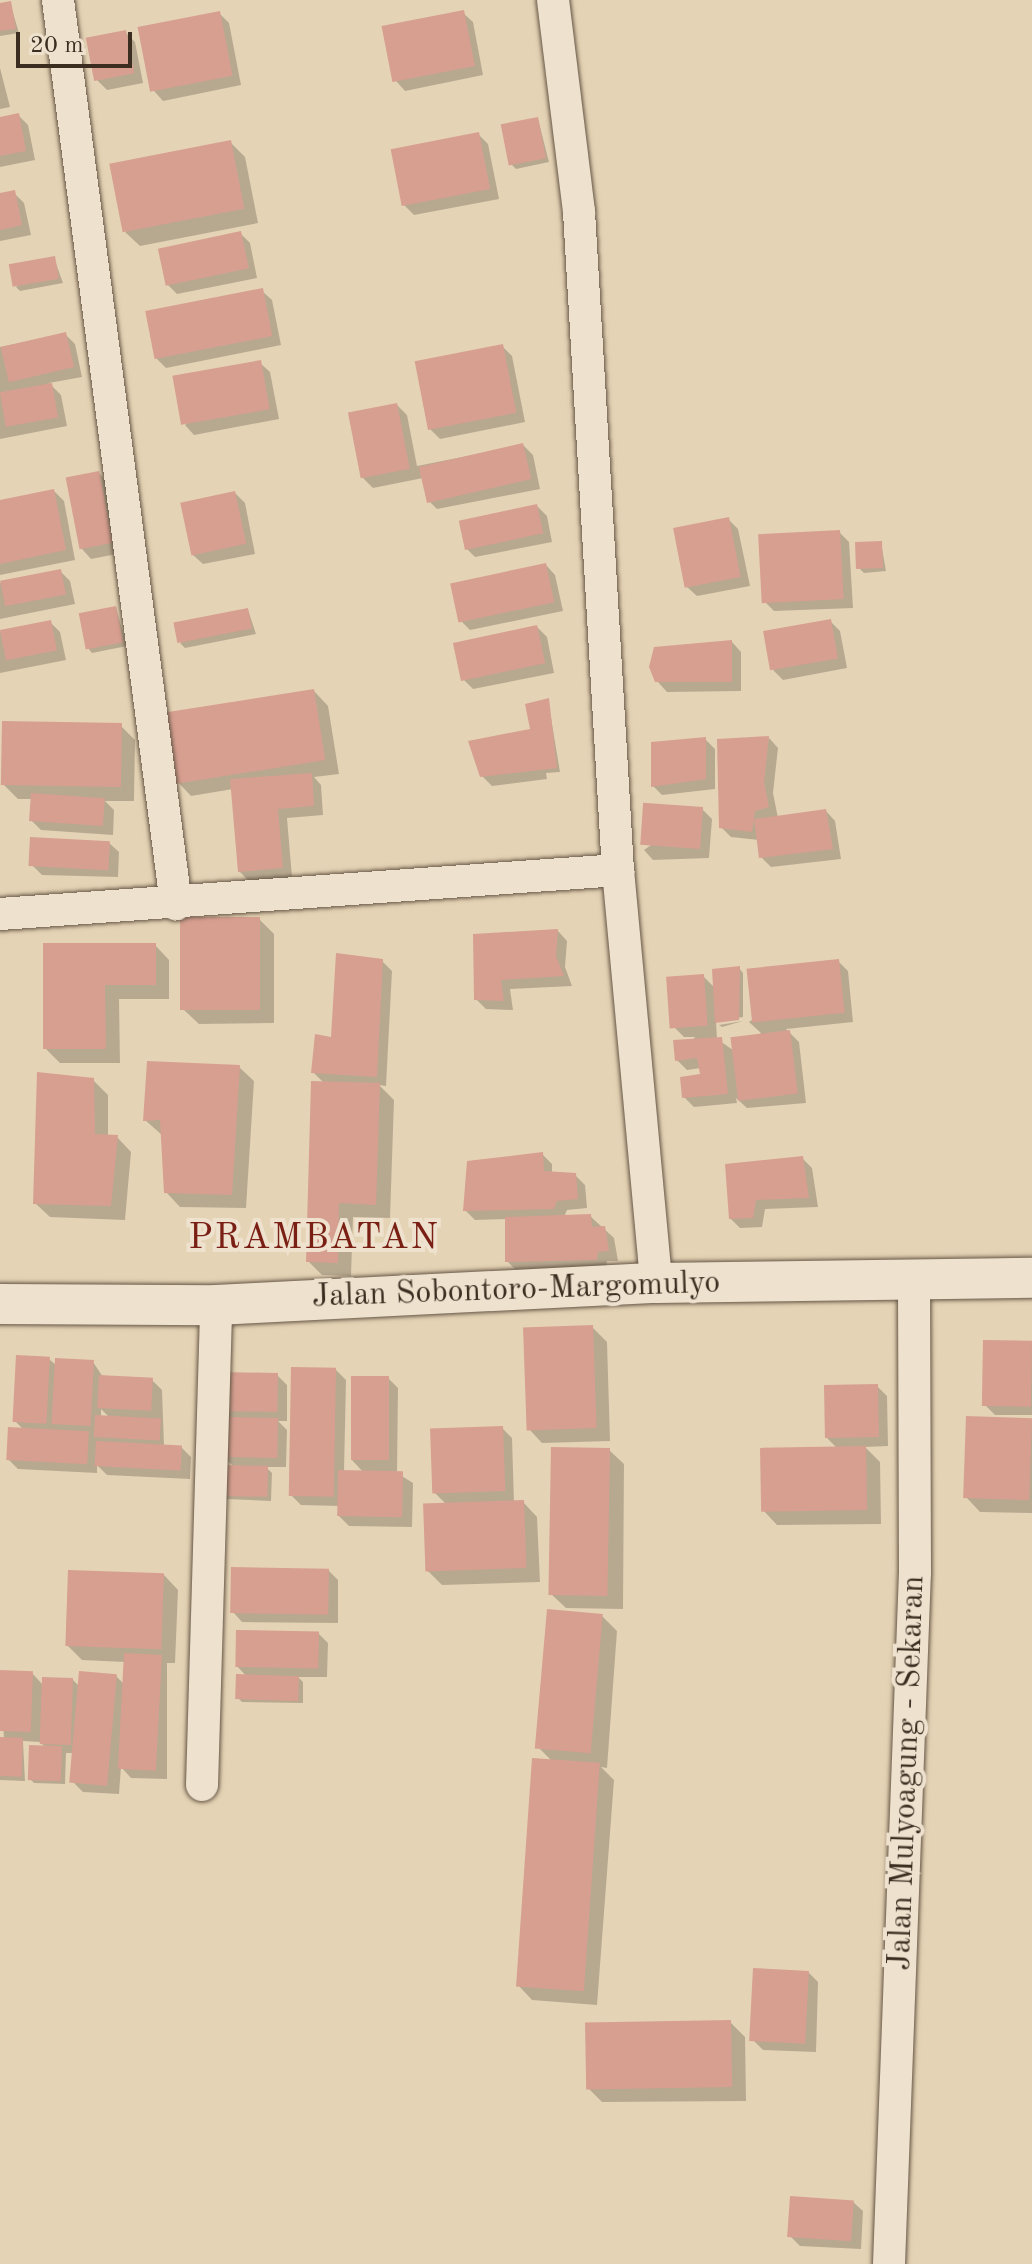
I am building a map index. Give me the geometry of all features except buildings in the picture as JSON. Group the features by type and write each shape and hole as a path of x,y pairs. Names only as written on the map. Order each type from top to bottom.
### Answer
{"street":[{"path":"58,0 176,904"},
{"path":"553,0 579,212 618,870 656,1283"},
{"path":"0,914 176,904 618,870"},
{"name":"Jalan Sobontoro-Margomulyo","path":"0,1304 216,1305 656,1283 1032,1278"},
{"name":"Jalan Mulyoagung - Sekaran","path":"889,2264 915,1573 914,1281"},
{"path":"202,1785 216,1305"}],"district":[{"name":"PRAMBATAN","path":"314,1240"}]}
